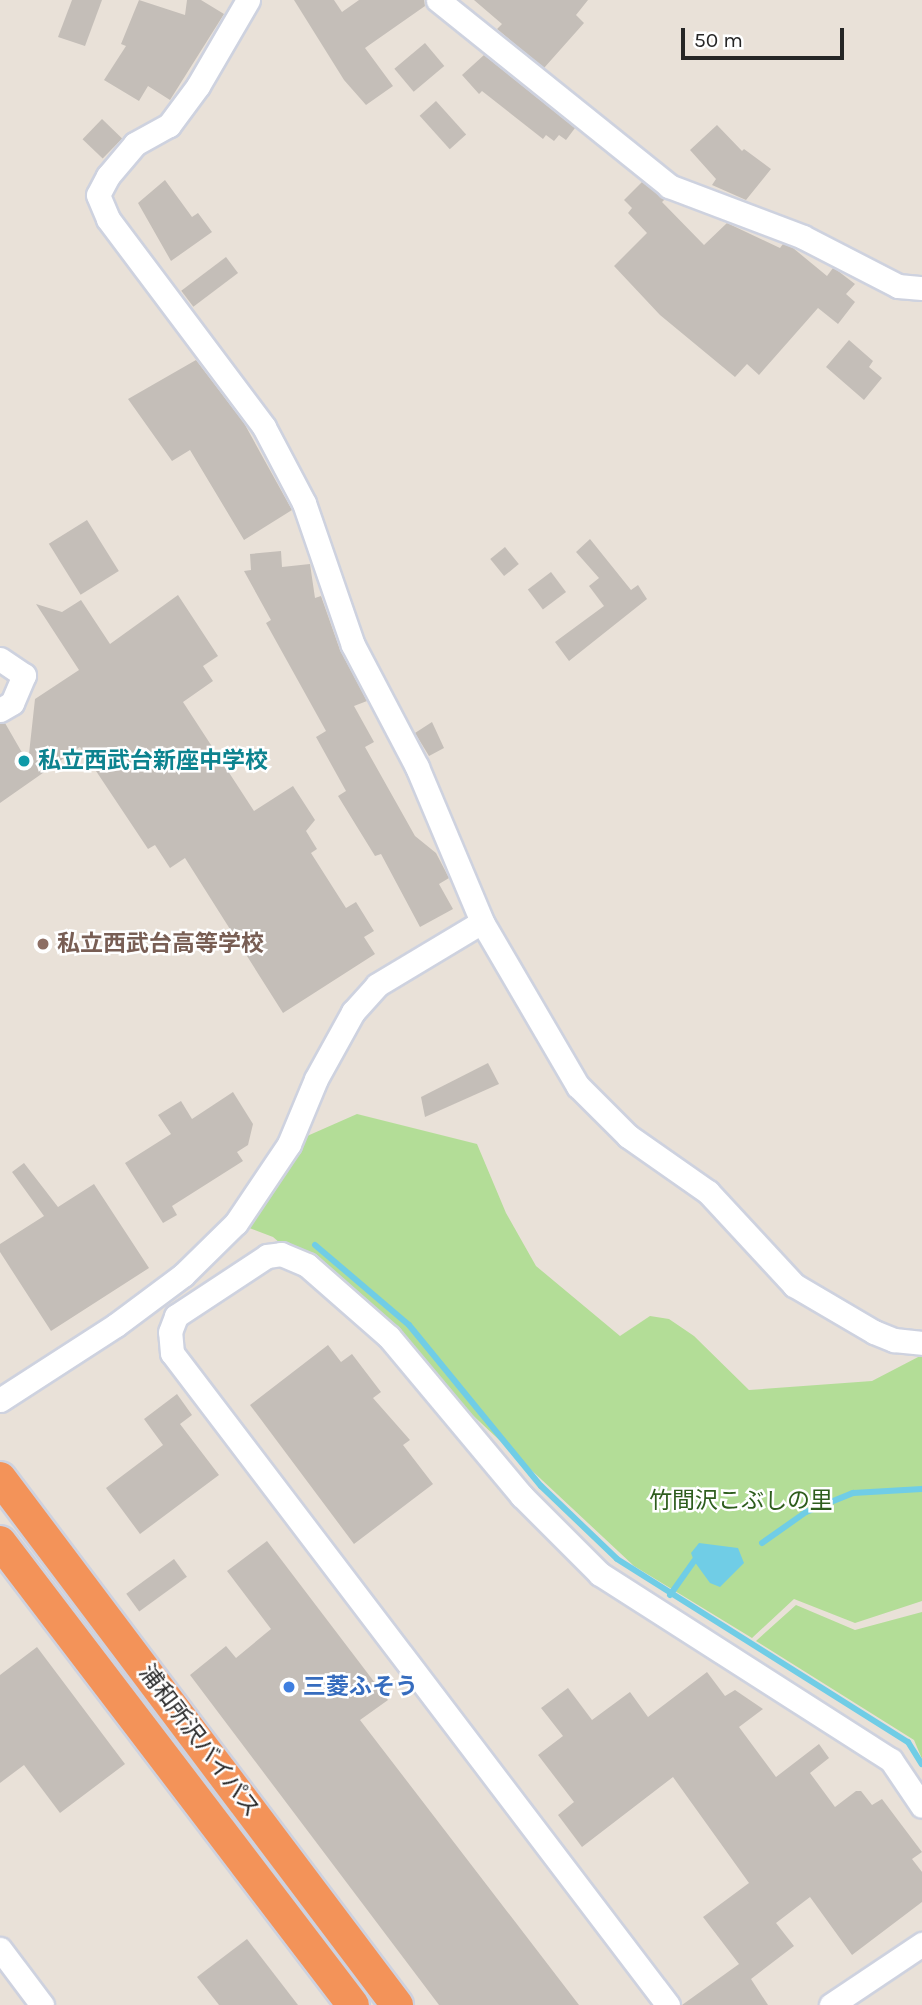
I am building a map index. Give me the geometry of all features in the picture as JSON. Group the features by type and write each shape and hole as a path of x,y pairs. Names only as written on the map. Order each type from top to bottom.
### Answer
{"highway":[{"name":"浦和所沢バイパス","path":"0,1478 397,2005"},
{"name":"浦和所沢バイパス","path":"0,1542 353,2005"}],"street":[{"path":"248,0 198,86 169,125 135,144 98,195 108,219 270,438 304,503 353,645 417,767 482,922 578,1086 628,1136 708,1192 794,1285 874,1332 894,1340 922,1343"},
{"path":"438,0 669,186 803,237 898,286 922,288"},
{"path":"0,659 24,675 12,703 0,710"},
{"path":"0,1400 116,1325 183,1275 236,1223 289,1144 316,1079 353,1012 377,985 482,922"},
{"path":"667,2005 172,1353 170,1332 176,1317 267,1256 281,1254 307,1265 389,1336 522,1496 600,1574 891,1760 922,1806"},
{"path":"831,2005 922,1944"},
{"path":"0,1949 42,2005"}],"green space":[{"name":"竹間沢こぶしの里","path":"357,1114 477,1144 506,1213 536,1266 620,1336 650,1316 669,1319 694,1336 749,1390 872,1381 922,1355 922,1601 855,1623 794,1599 752,1638 634,1566 389,1337 273,1237 236,1223 289,1144"},
{"path":"796,1605 855,1630 922,1612 922,1759 914,1740 756,1641"}],"water":[{"path":"699,1543 738,1548 744,1563 720,1587 710,1583 691,1553"}],"building":[{"path":"72,0 102,0 85,46 58,37"},
{"path":"139,0 185,15 187,0 201,0 224,14 170,100 148,86 139,101 104,80 126,46 121,44"},
{"path":"294,0 334,0 342,12 359,0 424,0 425,6 365,48 393,86 366,105 344,80"},
{"path":"474,0 588,0 576,15 584,23 544,68 497,29 502,24"},
{"path":"425,43 444,66 414,92 394,69"},
{"path":"484,55 575,128 566,140 559,135 554,141 546,135 543,139 482,91 479,94 462,75"},
{"path":"436,101 466,134 450,149 420,116"},
{"path":"102,119 122,138 103,159 83,139"},
{"path":"717,125 742,151 744,149 771,169 746,200 712,185 716,179 690,150"},
{"path":"165,180 192,217 198,213 212,232 171,261 138,203"},
{"path":"642,182 665,199 662,202 704,245 727,223 780,248 783,244 793,248 827,276 833,268 855,284 846,294 855,302 838,324 818,308 759,375 747,364 735,377 660,315 614,266 647,233 628,213 632,208 624,200"},
{"path":"226,257 238,273 193,307 181,291"},
{"path":"849,340 873,361 869,367 882,378 864,400 826,367"},
{"path":"196,360 244,423 292,510 244,540 190,450 172,461 128,399"},
{"path":"87,520 119,571 81,595 49,544"},
{"path":"590,539 631,590 638,585 647,599 569,661 555,642 604,606 589,586 599,578 576,552"},
{"path":"505,547 519,564 504,576 490,559"},
{"path":"281,551 282,567 310,564 315,598 321,596 340,650 367,701 354,706 374,742 365,747 415,836 436,853 449,878 439,884 453,909 420,927 381,854 375,856 338,796 346,791 316,737 326,731 266,623 271,620 244,571 251,570 250,554"},
{"path":"551,572 566,592 543,609 528,589"},
{"name":"私立西武台高等学校","path":"178,595 218,656 203,666 213,681 183,702 254,811 293,786 315,820 306,831 317,849 311,853 346,908 356,902 374,931 364,937 375,954 283,1013 185,858 170,868 155,845 148,849 80,747 0,803 0,724 5,723 28,763 35,699 79,670 36,604 62,612 81,600 110,644"},
{"path":"432,722 444,748 429,756 415,733"},
{"path":"488,1063 499,1084 425,1117 421,1097"},
{"path":"233,1092 253,1124 248,1145 237,1152 243,1161 172,1206 177,1215 163,1223 125,1163 171,1134 158,1115 181,1101 192,1119"},
{"path":"24,1163 58,1207 94,1184 149,1268 51,1331 0,1252 0,1244 44,1216 12,1172"},
{"path":"328,1345 341,1362 352,1354 381,1392 373,1398 410,1440 403,1445 433,1484 354,1544 250,1405"},
{"path":"177,1394 192,1415 180,1424 219,1475 140,1534 106,1488 163,1445 144,1419"},
{"path":"267,1541 388,1700 360,1720 579,2005 439,2005 190,1675 226,1646 236,1658 271,1629 227,1571"},
{"path":"174,1559 187,1577 139,1611 126,1594"},
{"path":"37,1647 125,1764 60,1813 24,1765 0,1783 0,1675"},
{"path":"707,1672 725,1696 735,1690 763,1709 739,1727 776,1777 819,1744 829,1758 810,1773 835,1807 856,1791 861,1791 872,1805 882,1799 922,1852 912,1859 922,1872 922,1902 852,1955 810,1897 776,1923 794,1946 751,1979 768,2005 682,2005 739,1964 703,1917 749,1883 673,1777 582,1847 558,1815 574,1802 538,1755 563,1736 541,1708 568,1688 592,1720 630,1692 648,1717"},
{"path":"247,1939 298,2005 219,2005 197,1977"}],"waterway":[{"path":"315,1245 409,1325 541,1486 617,1559 908,1742 922,1764"},
{"path":"762,1543 806,1512 853,1493 922,1489"},
{"path":"670,1595 694,1561"}],"place":[{"name":"私立西武台新座中学校","path":"24,761"},
{"name":"私立西武台高等学校","path":"43,944"},
{"name":"三菱ふそう","path":"289,1687"}]}
